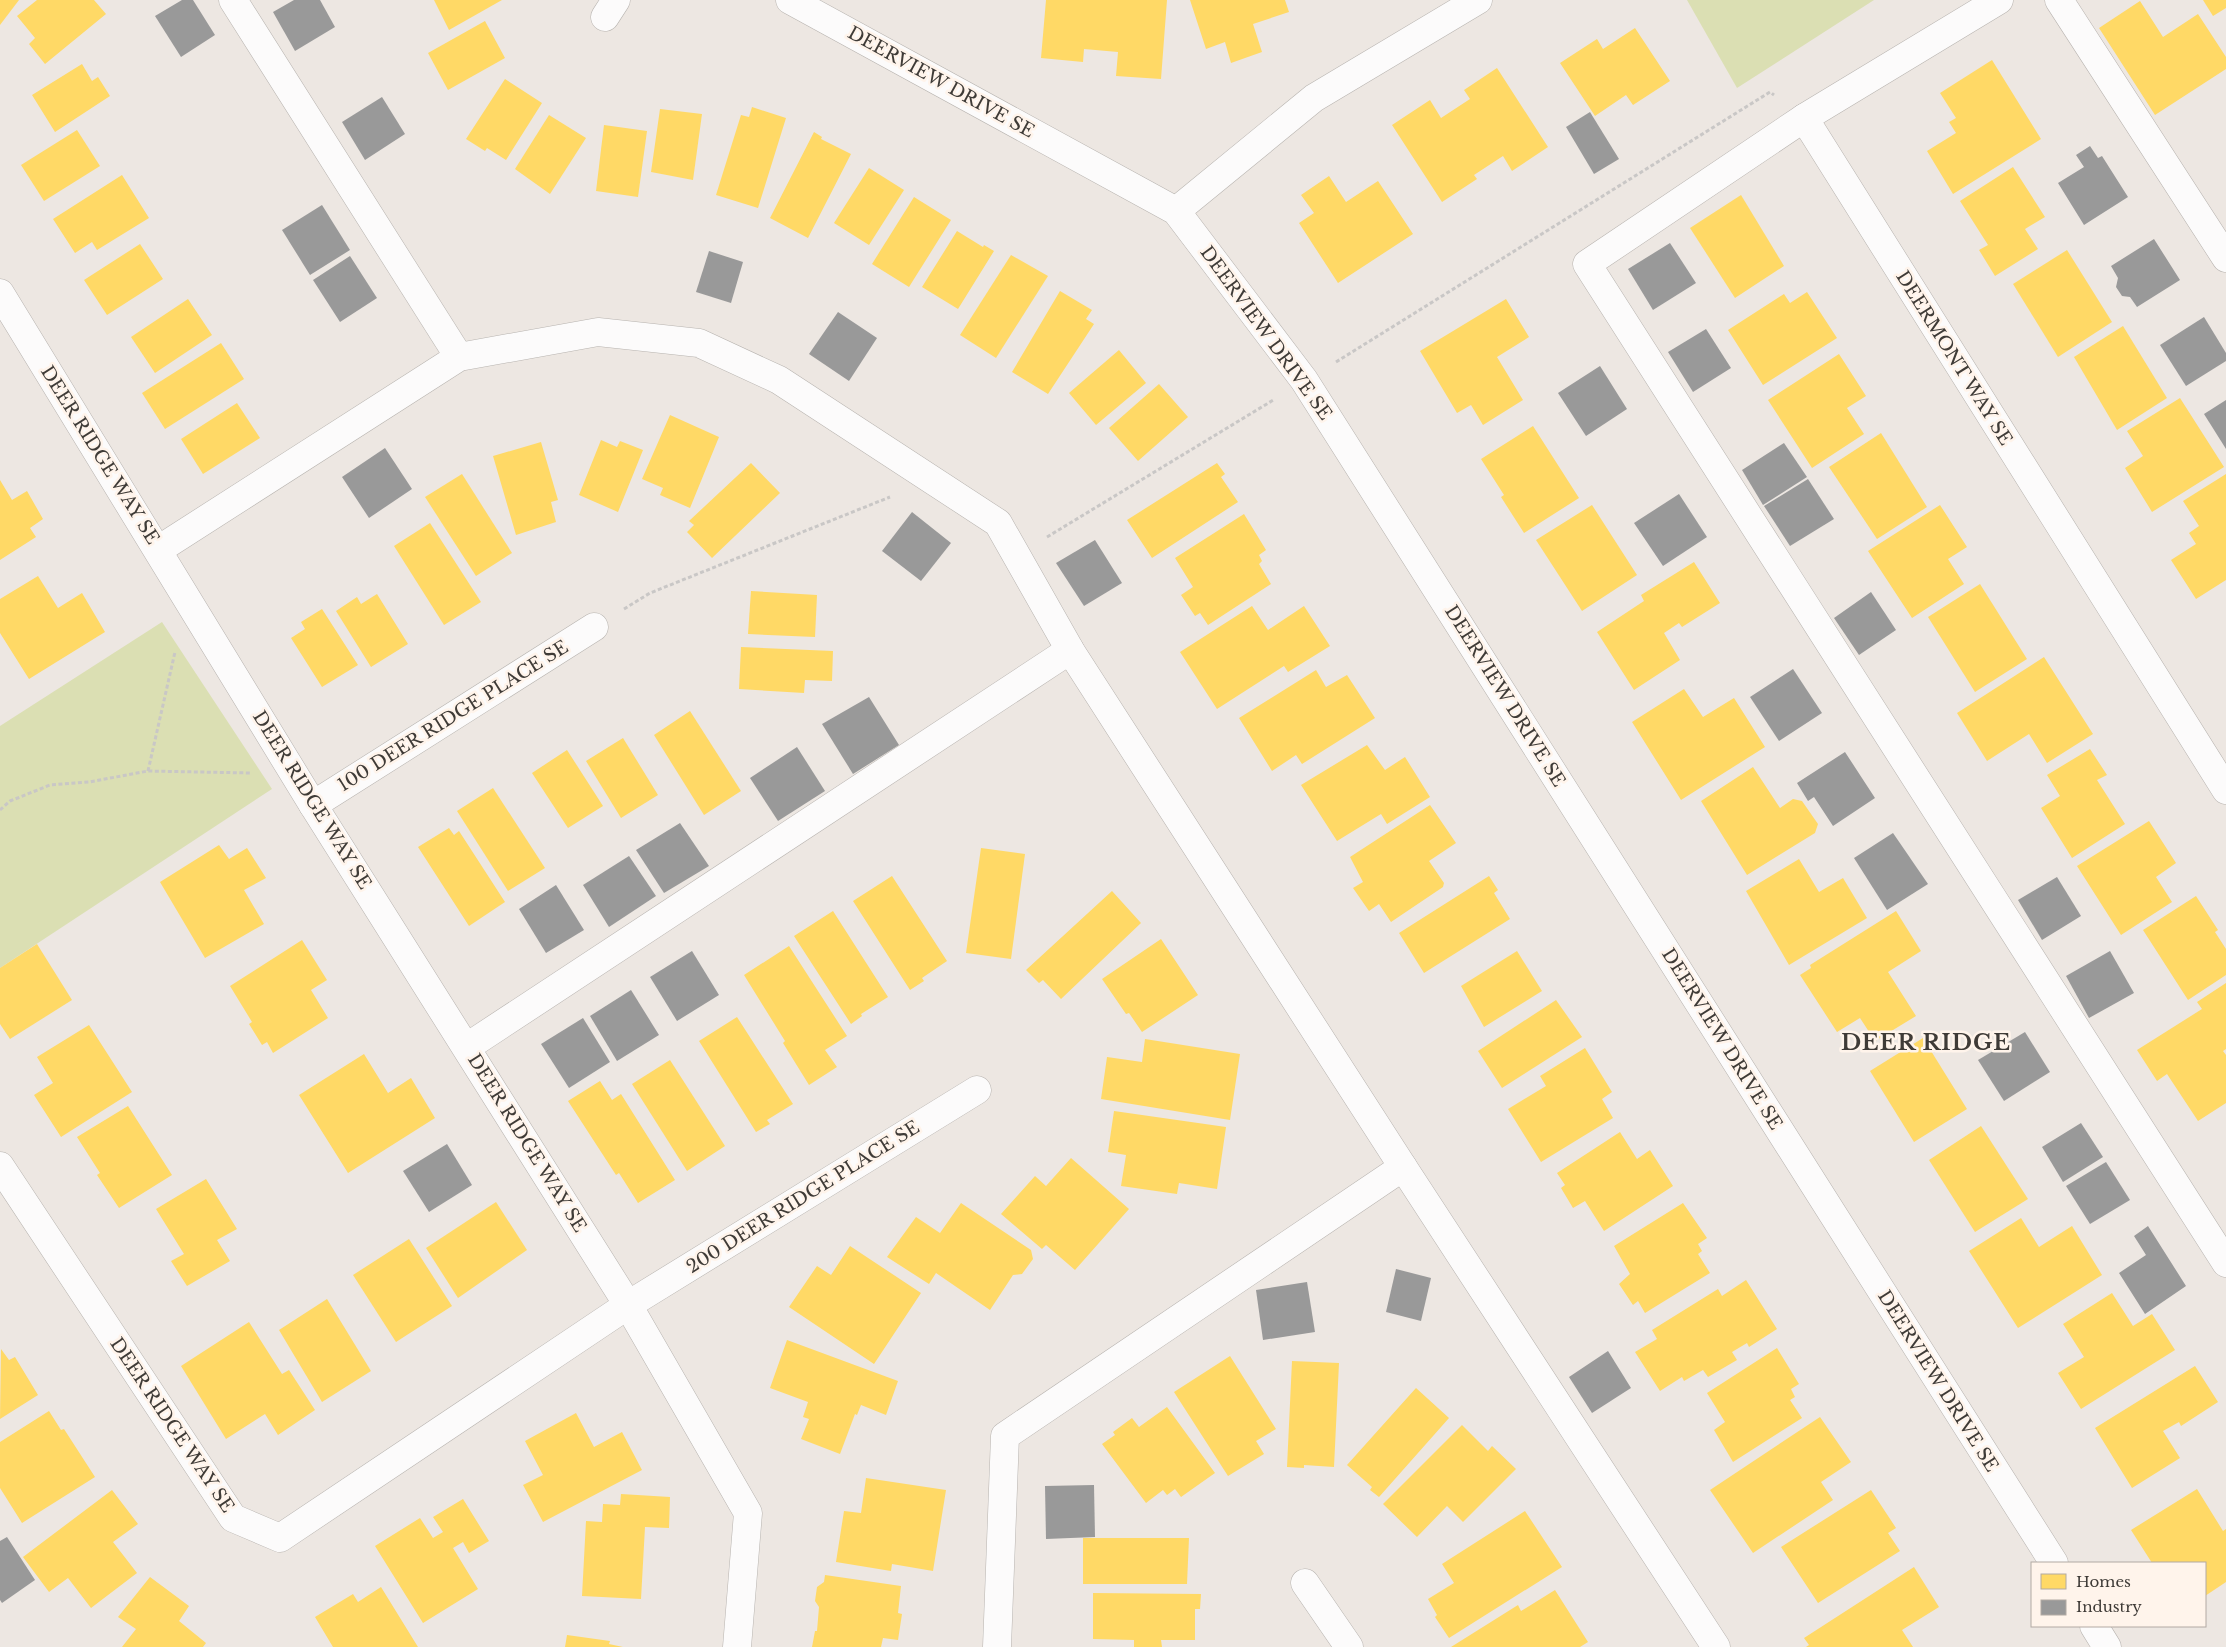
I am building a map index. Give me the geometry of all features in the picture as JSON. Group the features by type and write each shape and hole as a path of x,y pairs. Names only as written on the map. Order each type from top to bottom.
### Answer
{"street":[{"path":"233,0 459,356"},
{"name":"DEERVIEW DRIVE SE","path":"790,0 1176,211 1304,380 2053,1562"},
{"path":"1176,211 1314,98 1478,0"},
{"path":"1999,0 1804,118 1587,264 2226,1263"},
{"path":"2059,0 2226,258"},
{"name":"DEERMONT WAY SE","path":"1804,118 2226,790"},
{"name":"DEER RIDGE WAY SE","path":"0,293 313,805 628,1305 748,1513 737,1647"},
{"path":"158,550 459,356 598,332 700,343 779,380 998,523 1018,555 1070,650 1403,1167 1716,1647"},
{"name":"100 DEER RIDGE PLACE SE","path":"313,805 594,627"},
{"path":"467,1047 1070,650"},
{"name":"200 DEER RIDGE PLACE SE","path":"628,1305 977,1090"},
{"name":"DEER RIDGE WAY SE","path":"0,1166 233,1518 280,1538 628,1305"},
{"path":"997,1647 1005,1436 1403,1167"},
{"path":"1305,1582 1349,1647"},
{"path":"2095,1627 2107,1647"}],"path":[{"path":"1018,555 1770,92 1804,118"},
{"path":"594,627 650,593 902,492 916,471"},
{"path":"148,770 176,650 208,632"},
{"path":"0,810 10,800 50,785 89,782 148,770 257,773 283,754"}],"green space":[{"path":"1687,0 1874,0 1737,88"},
{"path":"162,622 272,789 0,968 0,726"}],"building: Homes":[{"path":"0,0 19,0 0,25"},
{"path":"37,0 94,0 106,14 45,64 29,44 35,38 17,16"},
{"path":"434,0 502,0 449,30"},
{"path":"1046,0 1167,0 1161,79 1116,76 1118,52 1084,49 1083,62 1041,58"},
{"path":"1190,0 1285,0 1289,12 1253,24 1262,52 1231,63 1225,42 1206,49"},
{"path":"2203,0 2226,0 2226,8 2213,16"},
{"path":"2140,1 2163,37 2198,14 2226,57 2226,69 2155,115 2099,28"},
{"path":"485,21 505,58 448,90 428,53"},
{"path":"1635,28 1670,81 1633,105 1626,95 1595,116 1560,63 1597,39 1603,49"},
{"path":"1992,60 2041,139 1953,194 1927,151 1956,133 1949,122 1956,118 1940,93"},
{"path":"82,64 92,81 98,77 110,96 55,132 32,95"},
{"path":"1497,68 1548,147 1512,171 1503,156 1474,175 1477,179 1442,202 1392,125 1430,100 1441,118 1470,99 1464,90"},
{"path":"505,79 542,103 506,160 487,148 485,151 466,139"},
{"path":"752,107 786,118 758,208 716,195 741,115 749,117"},
{"path":"660,109 702,114 693,180 651,172"},
{"path":"549,115 586,138 550,194 515,169"},
{"path":"604,125 647,131 638,197 596,191"},
{"path":"77,130 100,166 44,201 21,165"},
{"path":"814,132 822,137 821,139 851,154 808,238 770,218"},
{"path":"2013,167 2045,217 2025,229 2038,249 1995,276 1979,250 1988,245 1960,201"},
{"path":"869,168 904,190 869,245 834,223"},
{"path":"122,175 149,218 97,250 92,242 75,253 53,219"},
{"path":"1329,176 1346,202 1378,181 1413,234 1338,283 1299,223 1314,213 1301,195"},
{"path":"1741,195 1784,266 1735,298 1690,228"},
{"path":"914,197 951,220 909,287 872,264"},
{"path":"957,231 983,247 984,245 994,251 958,309 922,287"},
{"path":"140,244 163,279 107,315 84,280"},
{"path":"2067,250 2112,322 2058,357 2013,284"},
{"path":"1011,255 1048,276 996,358 960,335"},
{"path":"1060,291 1092,310 1086,319 1094,324 1048,394 1012,372"},
{"path":"1807,292 1837,338 1763,385 1728,330 1784,294 1790,303"},
{"path":"188,299 212,335 155,373 131,337"},
{"path":"1506,299 1529,337 1497,357 1523,400 1483,425 1471,405 1457,413 1420,351"},
{"path":"2123,326 2167,398 2117,430 2074,357"},
{"path":"221,343 244,379 165,429 142,393"},
{"path":"1119,350 1146,383 1096,425 1069,393"},
{"path":"1839,354 1866,396 1847,408 1864,434 1812,468 1768,400"},
{"path":"1159,384 1188,417 1138,461 1109,428"},
{"path":"2180,398 2224,467 2152,512 2125,468 2143,456 2127,431"},
{"path":"237,403 260,438 203,474 181,439"},
{"path":"670,415 719,437 690,508 660,495 663,488 642,479"},
{"path":"1533,426 1579,498 1524,533 1501,497 1504,495 1481,459"},
{"path":"1881,433 1927,507 1877,539 1829,467"},
{"path":"601,440 617,447 620,441 643,450 618,512 579,495"},
{"path":"541,442 558,500 551,502 556,522 516,535 493,456"},
{"path":"751,463 780,493 712,558 687,532 694,525 689,521"},
{"path":"1217,463 1225,474 1221,477 1238,502 1152,558 1127,520"},
{"path":"462,474 512,553 476,576 425,497"},
{"path":"2226,474 2226,580 2196,599 2171,560 2196,544 2189,533 2199,526 2183,501"},
{"path":"0,480 12,500 27,491 43,519 30,528 36,537 0,560"},
{"path":"1592,505 1637,575 1582,611 1536,540"},
{"path":"1940,505 1967,547 1948,559 1964,584 1912,618 1868,551"},
{"path":"1244,514 1266,550 1259,555 1262,561 1259,564 1271,584 1208,625 1200,613 1195,616 1181,595 1193,587 1175,558"},
{"path":"430,523 481,602 444,625 394,546"},
{"path":"1694,562 1720,603 1682,627 1679,623 1664,633 1680,660 1634,690 1597,632 1644,601 1641,595"},
{"path":"38,576 58,608 82,593 105,632 29,679 0,633 0,599"},
{"path":"1980,584 2027,659 1975,692 1928,617"},
{"path":"751,591 817,595 815,637 748,634"},
{"path":"377,594 408,644 371,667 336,611 357,597 361,604"},
{"path":"1252,606 1268,630 1304,606 1330,646 1288,672 1284,666 1217,709 1180,652"},
{"path":"322,609 358,665 322,687 291,638 305,629 301,622"},
{"path":"741,647 833,651 832,681 805,680 804,693 739,689"},
{"path":"2044,657 2093,734 2047,763 2029,734 1987,761 1957,713"},
{"path":"1316,670 1326,687 1347,675 1375,718 1302,764 1296,755 1272,771 1239,718"},
{"path":"1684,689 1703,717 1734,698 1765,747 1681,800 1632,722"},
{"path":"690,711 741,791 704,815 654,735"},
{"path":"623,738 658,795 621,818 586,761"},
{"path":"1367,745 1385,770 1405,757 1430,797 1387,824 1381,814 1337,841 1301,785"},
{"path":"2090,749 2107,775 2097,780 2125,824 2072,858 2041,808 2060,796 2047,775"},
{"path":"567,750 603,806 568,828 532,773"},
{"path":"1753,767 1780,808 1793,799 1802,801 1818,824 1815,833 1747,875 1701,801"},
{"path":"493,788 545,868 508,891 457,811"},
{"path":"1430,805 1456,843 1429,861 1444,883 1443,887 1391,922 1379,904 1369,911 1353,888 1363,882 1350,857"},
{"path":"2149,821 2176,863 2156,877 2172,902 2121,935 2077,866"},
{"path":"449,828 454,835 459,831 505,902 469,926 418,847"},
{"path":"219,845 229,859 247,848 266,878 244,890 264,924 205,958 160,882"},
{"path":"981,848 1025,854 1011,959 966,953"},
{"path":"1799,859 1819,892 1843,878 1867,918 1789,965 1746,891"},
{"path":"892,876 947,961 922,978 924,981 910,990 853,901"},
{"path":"1489,876 1498,890 1494,893 1510,919 1424,973 1399,933"},
{"path":"1112,891 1141,923 1061,999 1043,980 1039,983 1026,970"},
{"path":"2196,896 2218,930 2215,932 2226,949 2226,975 2188,1000 2143,930"},
{"path":"833,911 888,997 861,1014 862,1016 851,1024 794,936"},
{"path":"1896,911 1921,951 1888,972 1916,1016 1875,1041 1860,1018 1837,1032 1800,975 1811,968 1810,965"},
{"path":"1161,939 1198,995 1142,1032 1129,1013 1126,1014 1102,979"},
{"path":"302,940 327,980 311,990 328,1018 273,1053 267,1042 262,1045 249,1024 252,1022 230,986"},
{"path":"37,944 72,1000 10,1039 0,1024 0,968"},
{"path":"789,946 847,1036 825,1050 837,1067 809,1085 783,1043 785,1041 744,975"},
{"path":"1517,951 1542,991 1484,1027 1461,986"},
{"path":"2226,983 2226,1049 2223,1051 2226,1055 2226,1103 2198,1121 2167,1074 2157,1081 2137,1050 2202,1009 2197,1002"},
{"path":"1556,1000 1582,1037 1502,1088 1478,1051"},
{"path":"737,1017 793,1104 767,1120 770,1124 756,1132 699,1041"},
{"path":"89,1025 132,1092 61,1137 34,1095 53,1083 37,1057"},
{"path":"1923,1038 1967,1109 1914,1142 1870,1071"},
{"path":"1145,1039 1240,1054 1230,1120 1101,1099 1107,1057 1142,1062"},
{"path":"1585,1048 1612,1092 1602,1099 1613,1118 1541,1162 1508,1109 1546,1086 1540,1076"},
{"path":"364,1054 388,1093 411,1078 435,1118 348,1173 299,1095"},
{"path":"670,1060 725,1146 687,1171 632,1084"},
{"path":"600,1081 612,1100 621,1094 675,1180 638,1203 619,1173 616,1175 568,1101"},
{"path":"128,1106 172,1175 119,1208 97,1175 100,1173 77,1137"},
{"path":"1114,1111 1226,1127 1217,1189 1179,1183 1177,1194 1121,1186 1126,1155 1108,1152"},
{"path":"1981,1126 2028,1199 1975,1232 1929,1160"},
{"path":"1620,1132 1637,1159 1650,1150 1673,1186 1604,1231 1585,1201 1573,1208 1561,1188 1565,1185 1557,1173"},
{"path":"1071,1158 1129,1209 1075,1270 1046,1245 1042,1249 1001,1214 1035,1176 1046,1186"},
{"path":"206,1179 237,1229 217,1240 230,1261 187,1286 171,1261 184,1254 156,1209"},
{"path":"496,1202 527,1250 458,1298 426,1248"},
{"path":"961,1203 1031,1250 1033,1259 1022,1274 1013,1275 990,1310 936,1273 929,1284 887,1257 916,1217 940,1233"},
{"path":"1683,1203 1707,1238 1698,1244 1702,1251 1698,1254 1710,1273 1645,1313 1638,1301 1633,1305 1619,1284 1630,1274 1614,1246"},
{"path":"2021,1218 2039,1247 2072,1226 2102,1275 2018,1328 1969,1251"},
{"path":"409,1239 452,1306 396,1342 353,1275"},
{"path":"850,1246 921,1293 874,1364 789,1307 817,1266 831,1275"},
{"path":"1746,1280 1777,1329 1749,1347 1747,1343 1732,1352 1737,1360 1708,1377 1703,1370 1684,1381 1682,1377 1660,1391 1635,1352 1657,1339 1652,1330 1718,1289 1722,1296"},
{"path":"2112,1293 2133,1326 2152,1314 2175,1350 2081,1409 2058,1373 2084,1357 2063,1324"},
{"path":"327,1299 371,1371 322,1402 279,1330"},
{"path":"249,1322 282,1374 289,1370 315,1410 278,1435 265,1414 226,1439 181,1366"},
{"path":"787,1340 898,1381 886,1415 861,1405 857,1415 855,1414 840,1454 801,1439 809,1419 803,1417 808,1402 770,1388"},
{"path":"1777,1348 1799,1384 1791,1389 1795,1397 1790,1400 1802,1418 1733,1462 1714,1430 1725,1422 1707,1393"},
{"path":"1,1349 9,1360 15,1357 38,1395 0,1419"},
{"path":"1230,1356 1276,1429 1256,1441 1264,1454 1228,1476 1174,1392"},
{"path":"1292,1361 1339,1363 1334,1467 1304,1465 1304,1468 1287,1467"},
{"path":"2195,1366 2218,1402 2181,1426 2179,1422 2163,1431 2180,1458 2132,1488 2095,1428"},
{"path":"1416,1388 1449,1418 1379,1497 1370,1490 1372,1487 1347,1465"},
{"path":"1167,1407 1215,1473 1181,1497 1175,1489 1167,1495 1163,1490 1146,1503 1102,1444 1115,1435 1113,1432 1132,1418 1139,1427"},
{"path":"49,1411 61,1430 64,1429 95,1477 22,1523 0,1488 0,1442"},
{"path":"576,1413 594,1447 622,1432 642,1470 543,1522 523,1485 543,1475 525,1441"},
{"path":"1820,1417 1851,1462 1821,1482 1833,1500 1753,1553 1710,1490"},
{"path":"1462,1425 1488,1451 1492,1446 1516,1469 1463,1522 1447,1506 1417,1537 1383,1504"},
{"path":"866,1478 946,1490 933,1571 892,1564 891,1571 836,1562 844,1511 861,1513"},
{"path":"2197,1489 2223,1531 2226,1529 2226,1582 2206,1595 2206,1562 2151,1562 2131,1530"},
{"path":"112,1490 138,1524 113,1542 137,1573 91,1608 68,1578 49,1592 23,1557"},
{"path":"1871,1490 1896,1528 1888,1533 1900,1551 1818,1603 1781,1547"},
{"path":"621,1494 670,1497 669,1528 645,1527 641,1599 582,1596 586,1521 602,1522 603,1504 620,1505"},
{"path":"463,1499 489,1541 469,1553 463,1542 453,1548 478,1589 423,1623 375,1546 420,1518 433,1538 443,1532 433,1517"},
{"path":"1525,1511 1562,1567 1449,1638 1435,1617 1437,1615 1428,1599 1454,1583 1442,1564"},
{"path":"1083,1538 1189,1538 1187,1584 1083,1584"},
{"path":"1914,1567 1939,1607 1902,1630 1913,1647 1806,1647 1809,1645 1804,1638"},
{"path":"825,1575 901,1586 898,1613 902,1614 898,1640 883,1638 881,1647 812,1647 815,1631 817,1631 819,1607 815,1601 817,1587 824,1582"},
{"path":"150,1577 189,1606 179,1621 206,1643 203,1647 122,1647 136,1629 118,1617"},
{"path":"381,1587 418,1647 333,1647 315,1617 353,1594 358,1602"},
{"path":"1555,1590 1588,1642 1580,1647 1451,1647 1518,1605 1521,1611"},
{"path":"1093,1593 1201,1594 1200,1609 1195,1609 1195,1640 1161,1640 1162,1647 1134,1647 1134,1640 1093,1639"},
{"path":"567,1635 610,1641 609,1644 623,1647 565,1647"}],"building: Industry":[{"path":"182,0 193,0 215,35 181,57 155,16"},
{"path":"294,0 320,0 335,27 295,51 273,12"},
{"path":"382,97 405,134 365,160 342,122"},
{"path":"1590,112 1619,159 1594,174 1566,127"},
{"path":"2090,146 2098,158 2102,156 2128,197 2084,225 2058,183 2084,167 2076,155"},
{"path":"322,205 350,250 310,275 282,230"},
{"path":"2154,239 2180,280 2137,307 2130,297 2122,296 2116,287 2118,278 2111,266"},
{"path":"1670,243 1696,283 1653,310 1628,269"},
{"path":"709,251 743,262 731,303 696,292"},
{"path":"350,256 377,298 340,322 313,280"},
{"path":"838,312 877,338 849,381 809,354"},
{"path":"2204,317 2226,353 2226,361 2186,386 2160,345"},
{"path":"1706,329 1731,368 1693,392 1668,352"},
{"path":"1600,366 1627,409 1586,436 1558,393"},
{"path":"2226,400 2226,449 2204,414"},
{"path":"1784,443 1807,477 1763,505 1742,470"},
{"path":"385,448 412,489 369,518 342,477"},
{"path":"1808,479 1834,519 1790,546 1764,506"},
{"path":"1679,494 1707,537 1663,566 1634,523"},
{"path":"912,512 951,543 921,581 882,551"},
{"path":"1095,540 1122,583 1084,606 1056,563"},
{"path":"1871,592 1896,630 1859,655 1834,618"},
{"path":"1793,669 1822,713 1779,741 1750,697"},
{"path":"869,697 899,745 853,774 822,724"},
{"path":"797,747 825,791 778,821 750,778"},
{"path":"1845,752 1875,798 1833,826 1814,797 1808,801 1797,783"},
{"path":"680,823 709,866 664,893 636,850"},
{"path":"1893,833 1928,884 1887,910 1854,858"},
{"path":"629,856 656,896 609,927 583,885"},
{"path":"2057,877 2081,916 2042,940 2018,900"},
{"path":"556,885 584,930 546,953 519,909"},
{"path":"692,951 719,995 677,1021 650,977"},
{"path":"2110,951 2134,993 2089,1018 2066,976"},
{"path":"631,990 659,1035 617,1061 590,1016"},
{"path":"583,1018 610,1062 569,1088 541,1044"},
{"path":"2025,1032 2050,1072 2004,1101 1978,1060"},
{"path":"2081,1123 2103,1157 2063,1182 2042,1147"},
{"path":"447,1144 472,1185 429,1212 403,1171"},
{"path":"2106,1162 2130,1200 2090,1224 2066,1186"},
{"path":"2148,1226 2186,1286 2145,1314 2119,1273 2146,1255 2134,1236"},
{"path":"1396,1269 1431,1278 1421,1321 1386,1312"},
{"path":"1307,1282 1315,1332 1263,1340 1256,1290"},
{"path":"1608,1351 1631,1388 1592,1413 1569,1377"},
{"path":"1094,1485 1095,1537 1046,1539 1045,1486"},
{"path":"7,1537 35,1580 2,1603 0,1600 0,1541"}],"district":[{"name":"DEER RIDGE","path":"1926,1042"}]}
